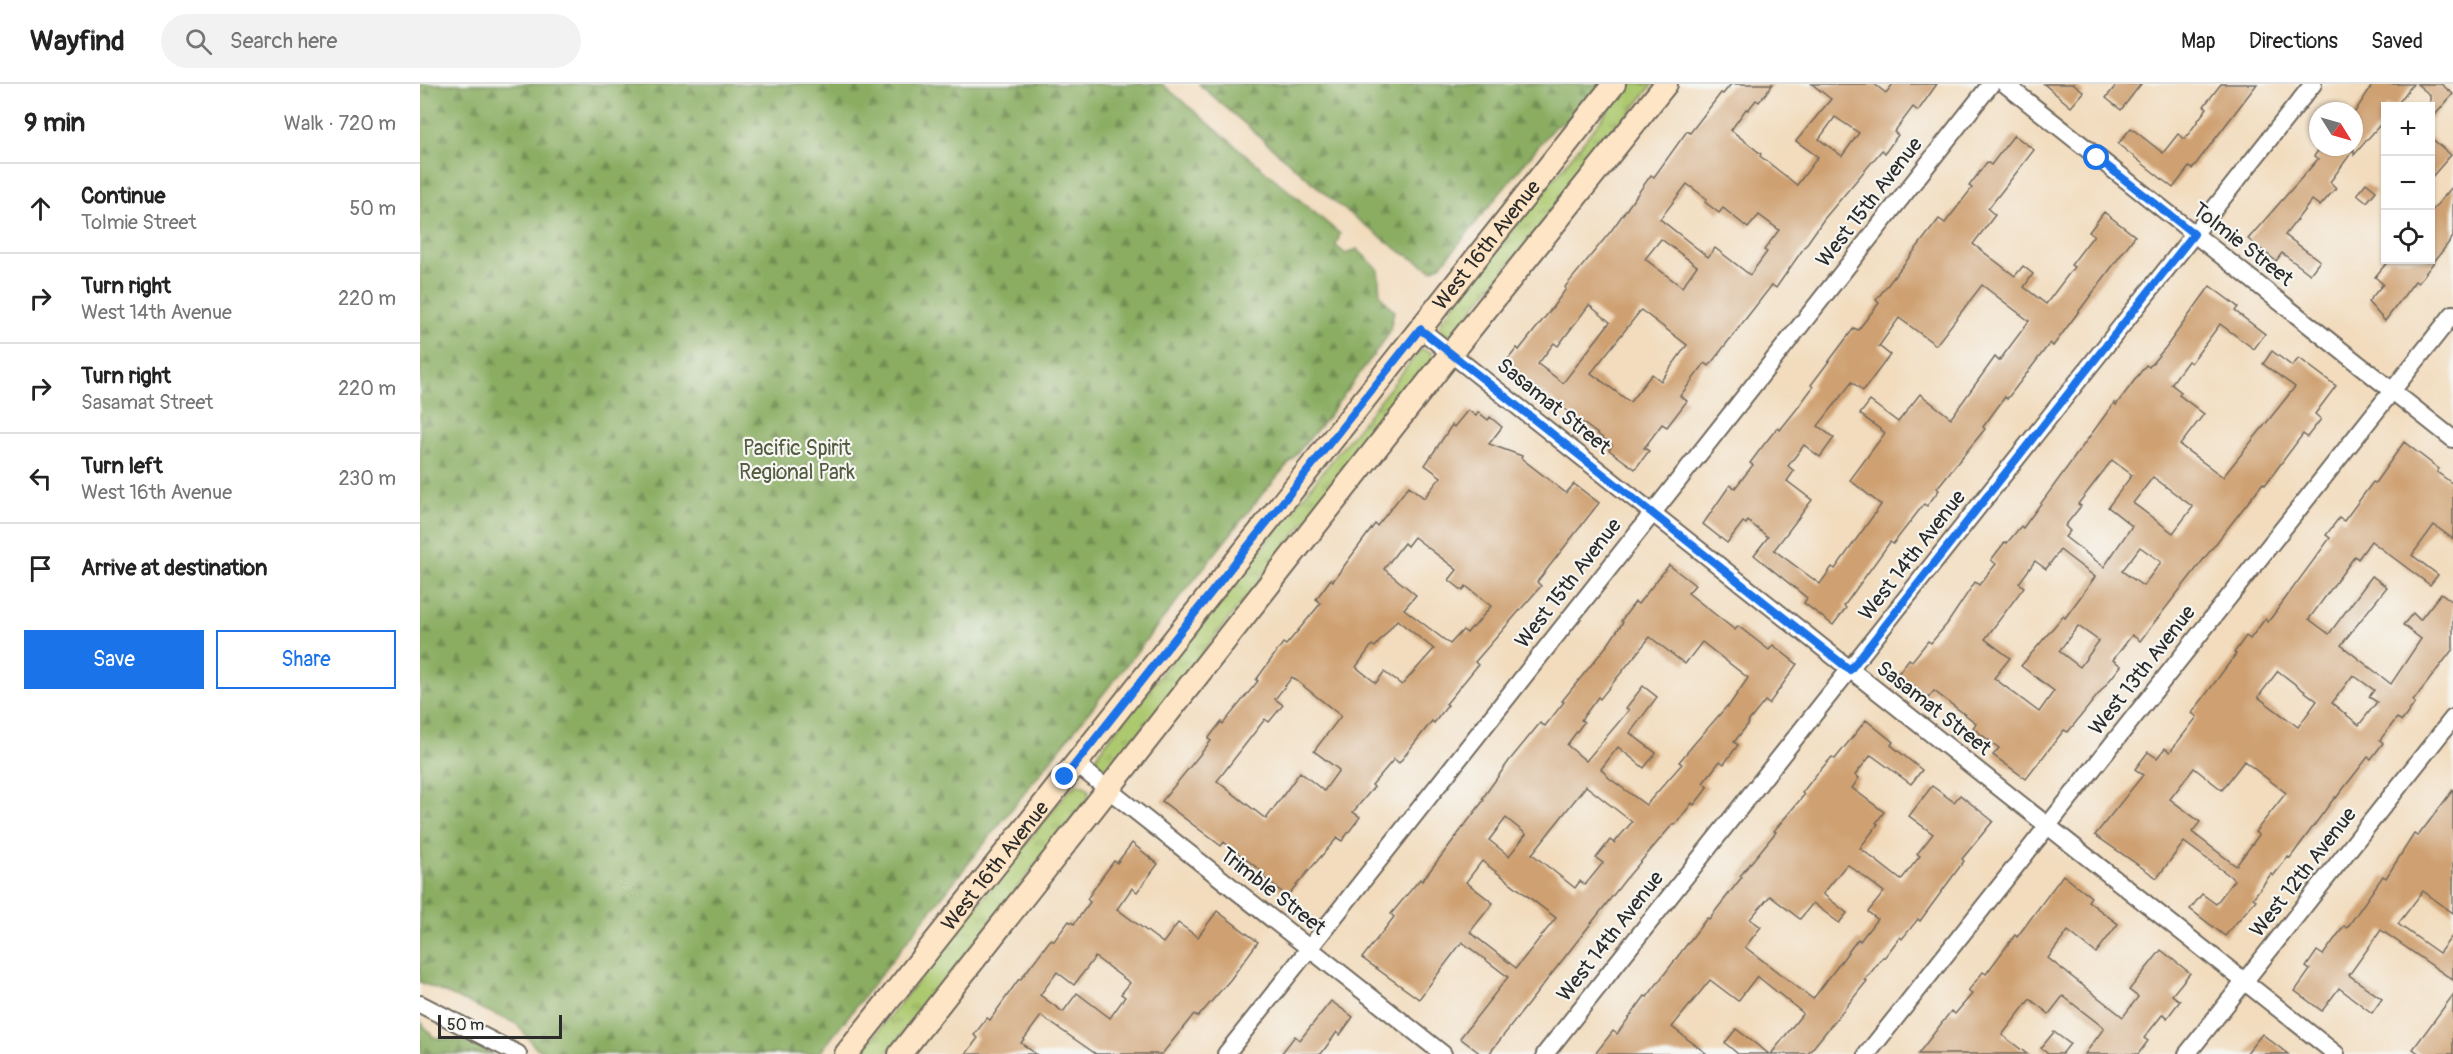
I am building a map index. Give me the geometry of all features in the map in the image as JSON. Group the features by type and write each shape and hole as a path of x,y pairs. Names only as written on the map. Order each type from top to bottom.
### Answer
{"main road":[{"name":"West 16th Avenue","path":"846,1054 1614,84"},
{"name":"West 16th Avenue","path":"900,1054 1451,353 1666,84"}],"street":[{"name":"West 15th Avenue","path":"1226,1054 1991,84"},
{"name":"Tolmie Street","path":"2005,84 2453,439"},
{"name":"West 14th Avenue","path":"1545,1054 2313,84"},
{"name":"West 13th Avenue","path":"1867,1054 2453,314"},
{"name":"Sasamat Street","path":"1420,329 2337,1054"},
{"name":"West 12th Avenue","path":"2187,1054 2453,718"},
{"name":"Trimble Street","path":"1076,764 1443,1054"},
{"path":"420,1004 518,1054"}],"green space":[{"name":"Pacific Spirit Regional Park","path":"420,84 1162,84 1340,234 1336,246 1346,254 1357,249 1378,269 1380,295 1394,311 1389,334 1326,419 1260,497 819,1054 548,1054 535,1047 517,1024 420,982"},
{"path":"1199,84 1603,84 1578,116 1554,127 1443,263 1432,270 1398,250 1337,204"},
{"path":"1629,84 1653,84 1452,335 1442,333 1440,324 1442,320"},
{"path":"1421,349 1431,352 1433,359 1111,769 1100,767 1096,759 1099,752"},
{"path":"1078,784 1089,791 1088,799 886,1054 860,1054 1069,790"},
{"path":"420,1021 433,1037 468,1042 494,1054 420,1054"}],"building":[{"path":"1731,84 1773,84 1759,102 1756,100 1748,110 1746,109 1731,130 1797,185 1818,157 1796,141 1831,99 1812,84 1874,84 1886,93 1893,84 1937,84 1918,111 1913,107 1894,132 1898,135 1885,153 1882,150 1824,219 1776,288 1772,285 1709,366 1705,363 1680,396 1687,401 1667,427 1662,424 1644,448 1649,451 1635,469 1609,450 1612,445 1538,389 1536,392 1502,367 1517,348 1519,350 1549,312 1566,289 1565,287 1611,231 1651,175 1654,177 1687,131 1690,133 1721,93 1723,94","holes":["1835,117 1859,133 1842,156 1819,139","1687,184 1707,199 1705,202 1719,213 1723,208 1748,228 1759,215 1779,230 1764,250 1767,252 1750,275 1715,248 1708,257 1660,219","1661,239 1697,266 1682,287 1645,259","1589,305 1610,322 1563,383 1538,364 1554,343 1558,346","1641,310 1687,345 1661,381 1652,374 1630,402 1591,373"]},
{"path":"2044,84 2074,84 2084,92 2071,107"},
{"path":"2117,84 2141,84 2121,110 2106,98"},
{"path":"2221,84 2257,84 2192,169 2189,167 2173,188 2118,144 2131,128 2163,153 2178,134 2185,139 2207,108 2204,106"},
{"path":"2373,84 2413,84 2399,102 2381,102 2381,124 2363,145 2361,102"},
{"path":"2417,84 2441,84 2453,94 2435,115 2435,102 2430,102 2430,95"},
{"path":"2014,135 2034,150 1988,209 1995,215 1973,244 2015,276 2023,266 2033,274 2024,287 2046,304 2074,267 2071,265 2094,235 2089,232 2104,212 2135,236 2053,346 2050,343 2007,399 2005,397 1983,427 1985,429 1937,488 1939,490 1927,506 1924,504 1893,544 1890,542 1833,625 1804,603 1807,598 1754,555 1768,537 1748,521 1746,524 1743,522 1727,543 1703,524 1730,485 1735,488 1753,465 1750,463 1762,447 1777,428 1780,430 1796,410 1813,387 1811,385 1854,328 1858,330 1879,303 1876,300 1939,219 1945,223 1972,188 1969,186 1987,162 1991,165","holes":["1982,285 2029,321 1999,361 1995,357 1951,418 1920,394 1898,422 1870,401 1860,414 1885,433 1850,480 1881,505 1835,569 1832,567 1820,584 1774,550 1812,500 1787,481 1794,471 1788,466 1804,445 1820,457 1834,438 1818,426 1852,382 1863,391 1890,355 1879,346 1899,318 1936,345"]},
{"path":"2435,141 2451,155 2435,173"},
{"path":"2314,156 2349,156 2330,182 2336,188 2320,206 2312,200 2285,235 2320,261 2310,274 2282,253 2276,261 2248,239 2318,159"},
{"path":"2366,183 2376,191 2367,202 2357,194"},
{"path":"2453,186 2453,237 2435,261 2435,210"},
{"path":"2386,264 2432,264 2418,283 2415,281 2385,321 2368,302 2383,284 2375,277"},
{"path":"2210,286 2238,307 2235,311 2265,334 2254,349 2220,324 2191,363 2188,361 2171,384 2181,392 2179,395 2204,414 2180,445 2223,477 2295,387 2263,364 2272,351 2292,366 2299,358 2336,386 2315,414 2321,419 2307,437 2303,434 2140,641 2132,635 2113,660 2121,666 2068,732 2064,730 2026,779 1993,755 1999,748 1973,728 1976,723 1934,691 1928,698 1897,675 1909,659 1912,661 1928,641 1931,643 1947,624 1975,582 1979,585 1996,564 1991,560 2021,526 2023,528 2114,403 2116,405 2146,365 2149,367","holes":["2112,460 2132,475 2108,507 2132,526 2104,567 2065,537 2070,531 2065,526 2081,506 2078,504","2153,477 2193,507 2173,533 2133,503","2140,547 2161,562 2143,586 2122,571","2060,550 2095,577 2065,618 2063,616 2021,666 2054,691 2039,712 1994,678 2010,658 1985,639 2024,587 2019,583 2035,561 2046,569","2078,626 2099,641 2080,667 2059,651"]},
{"path":"1468,410 1476,416 1478,412 1488,420 1490,417 1502,427 1489,444 1522,456 1521,458 1566,493 1574,484 1599,503 1537,582 1541,586 1475,662 1478,665 1446,704 1448,705 1434,723 1432,721 1399,763 1394,759 1372,785 1374,787 1353,812 1360,817 1342,841 1337,838 1287,896 1263,877 1265,874 1224,842 1221,846 1162,801 1211,741 1208,739 1221,722 1223,724 1258,681 1256,680 1283,643 1286,645 1321,603 1316,599 1331,579 1333,581 1375,524 1377,526 1409,486 1424,498 1441,477 1425,465 1452,425 1454,427","holes":["1414,537 1457,570 1449,580 1463,591 1466,586 1491,606 1473,628 1467,633 1463,630 1450,644 1404,609 1416,595 1384,569 1404,543 1407,546","1397,620 1434,649 1402,685 1384,672 1376,683 1356,667 1372,645 1375,647","1292,677 1341,716 1314,751 1339,770 1324,791 1300,772 1266,819 1217,781 1265,719 1269,722 1283,705 1275,699"]},
{"path":"2404,442 2439,469 2437,472 2453,484 2453,539 2434,525 2412,555 2438,575 2430,585 2371,541 2358,559 2355,556 2309,619 2329,634 2372,576 2387,587 2341,645 2391,684 2421,639 2403,625 2413,613 2420,620 2441,593 2453,602 2453,649 2413,701 2415,703 2402,721 2397,718 2380,740 2383,743 2371,759 2368,757 2335,797 2290,858 2288,857 2273,876 2271,874 2253,898 2256,900 2225,936 2190,909 2202,894 2216,904 2234,880 2230,876 2184,842 2157,878 2095,835 2143,775 2135,769 2148,752 2157,758 2165,748 2170,752 2197,717 2192,713 2236,654 2234,653 2246,636 2250,639 2265,619 2268,622 2330,538 2326,535 2339,518 2344,521 2373,482 2375,483","holes":["2278,671 2317,701 2298,727 2258,697","2353,675 2374,690 2369,697 2377,702 2359,725 2332,703","2244,761 2286,793 2255,832 2259,835 2236,866 2192,832 2200,822 2170,799 2194,768 2222,790"]},
{"path":"1669,565 1695,585 1688,593 1735,630 1738,626 1769,650 1773,645 1797,664 1769,704 1765,701 1748,722 1734,742 1738,745 1724,764 1720,761 1703,783 1708,787 1694,805 1692,803 1625,880 1489,1054 1481,1054 1460,1038 1508,977 1462,942 1419,999 1362,958 1394,917 1391,914 1420,879 1422,881 1484,800 1482,799 1509,761 1540,723 1545,726 1564,702 1562,701 1609,643 1635,602 1638,604","holes":["1650,637 1685,664 1702,642 1748,678 1728,707 1694,744 1679,762 1682,764 1646,805 1609,778 1601,769 1618,747 1644,768 1656,753 1630,733 1657,697 1643,686 1626,708 1629,710 1586,761 1567,745 1584,722 1581,720 1598,697 1600,699","1586,786 1632,822 1614,843 1610,840 1596,858 1603,863 1585,885 1580,881 1575,888 1532,854","1506,818 1526,834 1509,856 1489,840","1482,861 1556,918 1516,968 1470,932 1493,903 1466,882"]},
{"path":"1866,720 1893,742 1891,745 1922,770 1911,784 1871,755 1855,775 1859,778 1852,788 1884,812 1860,848 1901,880 1920,856 1917,854 1933,834 1909,816 1932,786 1954,802 1960,795 1993,821 1962,859 1964,861 1920,921 1918,919 1883,957 1865,980 1867,981 1808,1054 1771,1054 1803,1013 1757,976 1738,1001 1710,980 1672,1027 1707,1054 1595,1054 1613,1031 1617,1034 1707,918 1709,919 1776,832 1774,831 1804,795 1802,793 1815,776 1832,757 1835,759","holes":["1847,864 1884,892 1868,912 1877,919 1860,941 1858,939 1813,999 1745,947 1761,927 1750,919 1770,896 1800,919 1813,903 1839,923 1847,913 1823,894"]},
{"path":"2453,790 2453,913 2423,891 2398,924 2439,953 2453,935 2453,980 2381,930 2349,975 2382,999 2372,1013 2339,988 2322,1011 2295,991 2310,970 2306,967 2317,951 2323,955 2344,926 2347,928 2383,876 2386,878 2414,834 2418,836"},
{"path":"1132,843 1158,864 1137,892 1132,888 1117,909 1163,943 1178,923 1198,937 1217,911 1258,942 1230,980 1198,1017 1194,1014 1162,1054 1096,1054 1041,1016 1021,1043 1036,1054 966,1054 978,1038 974,1035 987,1018 990,1020 1051,939 1054,941 1069,921 1074,924 1090,902 1087,899 1102,877 1114,861 1117,863","holes":["1095,957 1130,983 1121,994 1125,997 1110,1018 1077,993 1063,1012 1040,995 1057,972 1074,985"]},
{"path":"2063,875 2091,897 2088,901 2118,924 2096,953 2068,931 2048,958 2123,1017 2138,997 2129,990 2161,950 2190,973 2172,995 2180,1001 2167,1018 2163,1014 2144,1038 2148,1041 2138,1054 2085,1054 2104,1028 2063,996 2049,1014 2030,999 2002,1035 2027,1054 1918,1054 1951,1011 1955,1014 1972,994 1968,991 1983,972 1986,974 2015,935 2017,937"},
{"path":"2453,995 2453,1054 2420,1054 2413,1049"},
{"path":"1331,1001 1353,1017 1340,1035 1337,1032 1321,1054 1281,1054 1295,1036 1300,1040"},
{"path":"1736,1029 1769,1054 1738,1054 1725,1043"},
{"path":"2054,1032 2070,1044 2062,1054 2048,1054 2041,1048"},
{"path":"2262,1034 2288,1054 2246,1054"}],"route":[{"path":"1065,777 1420,329 1850,670 2194,234 2097,158"}]}
